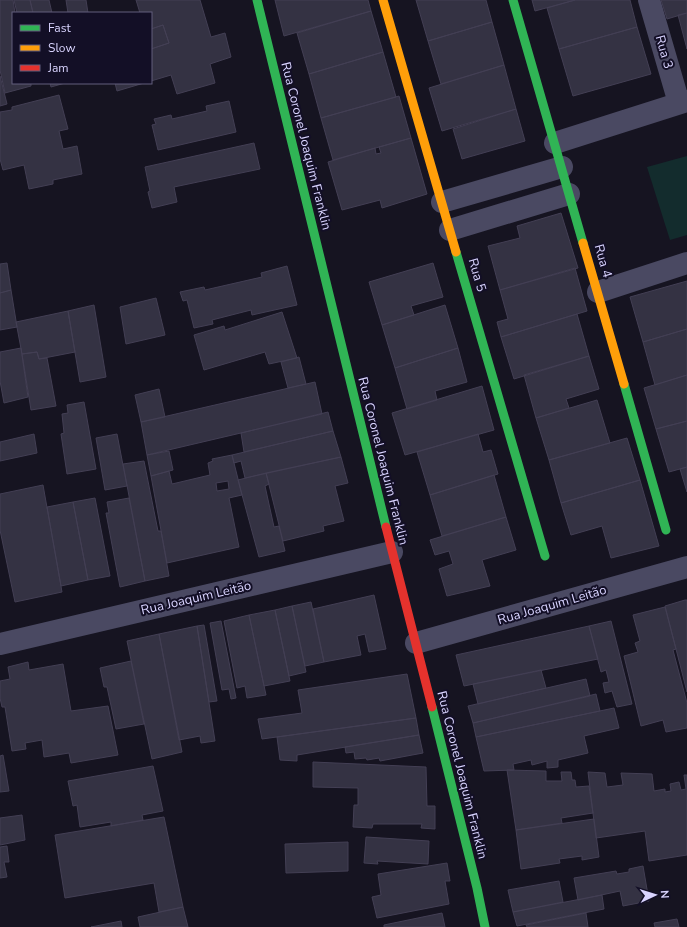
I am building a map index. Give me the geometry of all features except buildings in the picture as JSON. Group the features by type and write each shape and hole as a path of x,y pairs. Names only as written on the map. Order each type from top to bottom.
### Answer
{"street":[{"name":"Rua Coronel Joaquim Franklin","path":"257,0 392,552 477,888 485,927"},
{"name":"Rua 5","path":"383,0 546,556"},
{"name":"Rua 4","path":"513,0 666,530"},
{"name":"Rua 3","path":"649,0 683,102"},
{"path":"555,143 683,102"},
{"path":"442,202 562,166"},
{"path":"450,230 569,194"},
{"path":"598,292 687,263"},
{"name":"Rua Joaquim Leitão","path":"0,644 392,552"},
{"name":"Rua Joaquim Leitão","path":"416,643 687,567"}],"green space":[{"path":"687,156 687,235 670,240 647,167"}],"traffic: fast":[{"path":"257,0 386,527"},
{"path":"513,0 583,243"},
{"path":"456,252 545,556"},
{"path":"624,384 666,530"},
{"path":"432,707 477,888 485,927"}],"traffic: slow":[{"path":"383,0 456,252"},
{"path":"583,243 624,384"}],"traffic: jam":[{"path":"386,527 432,707"}]}
